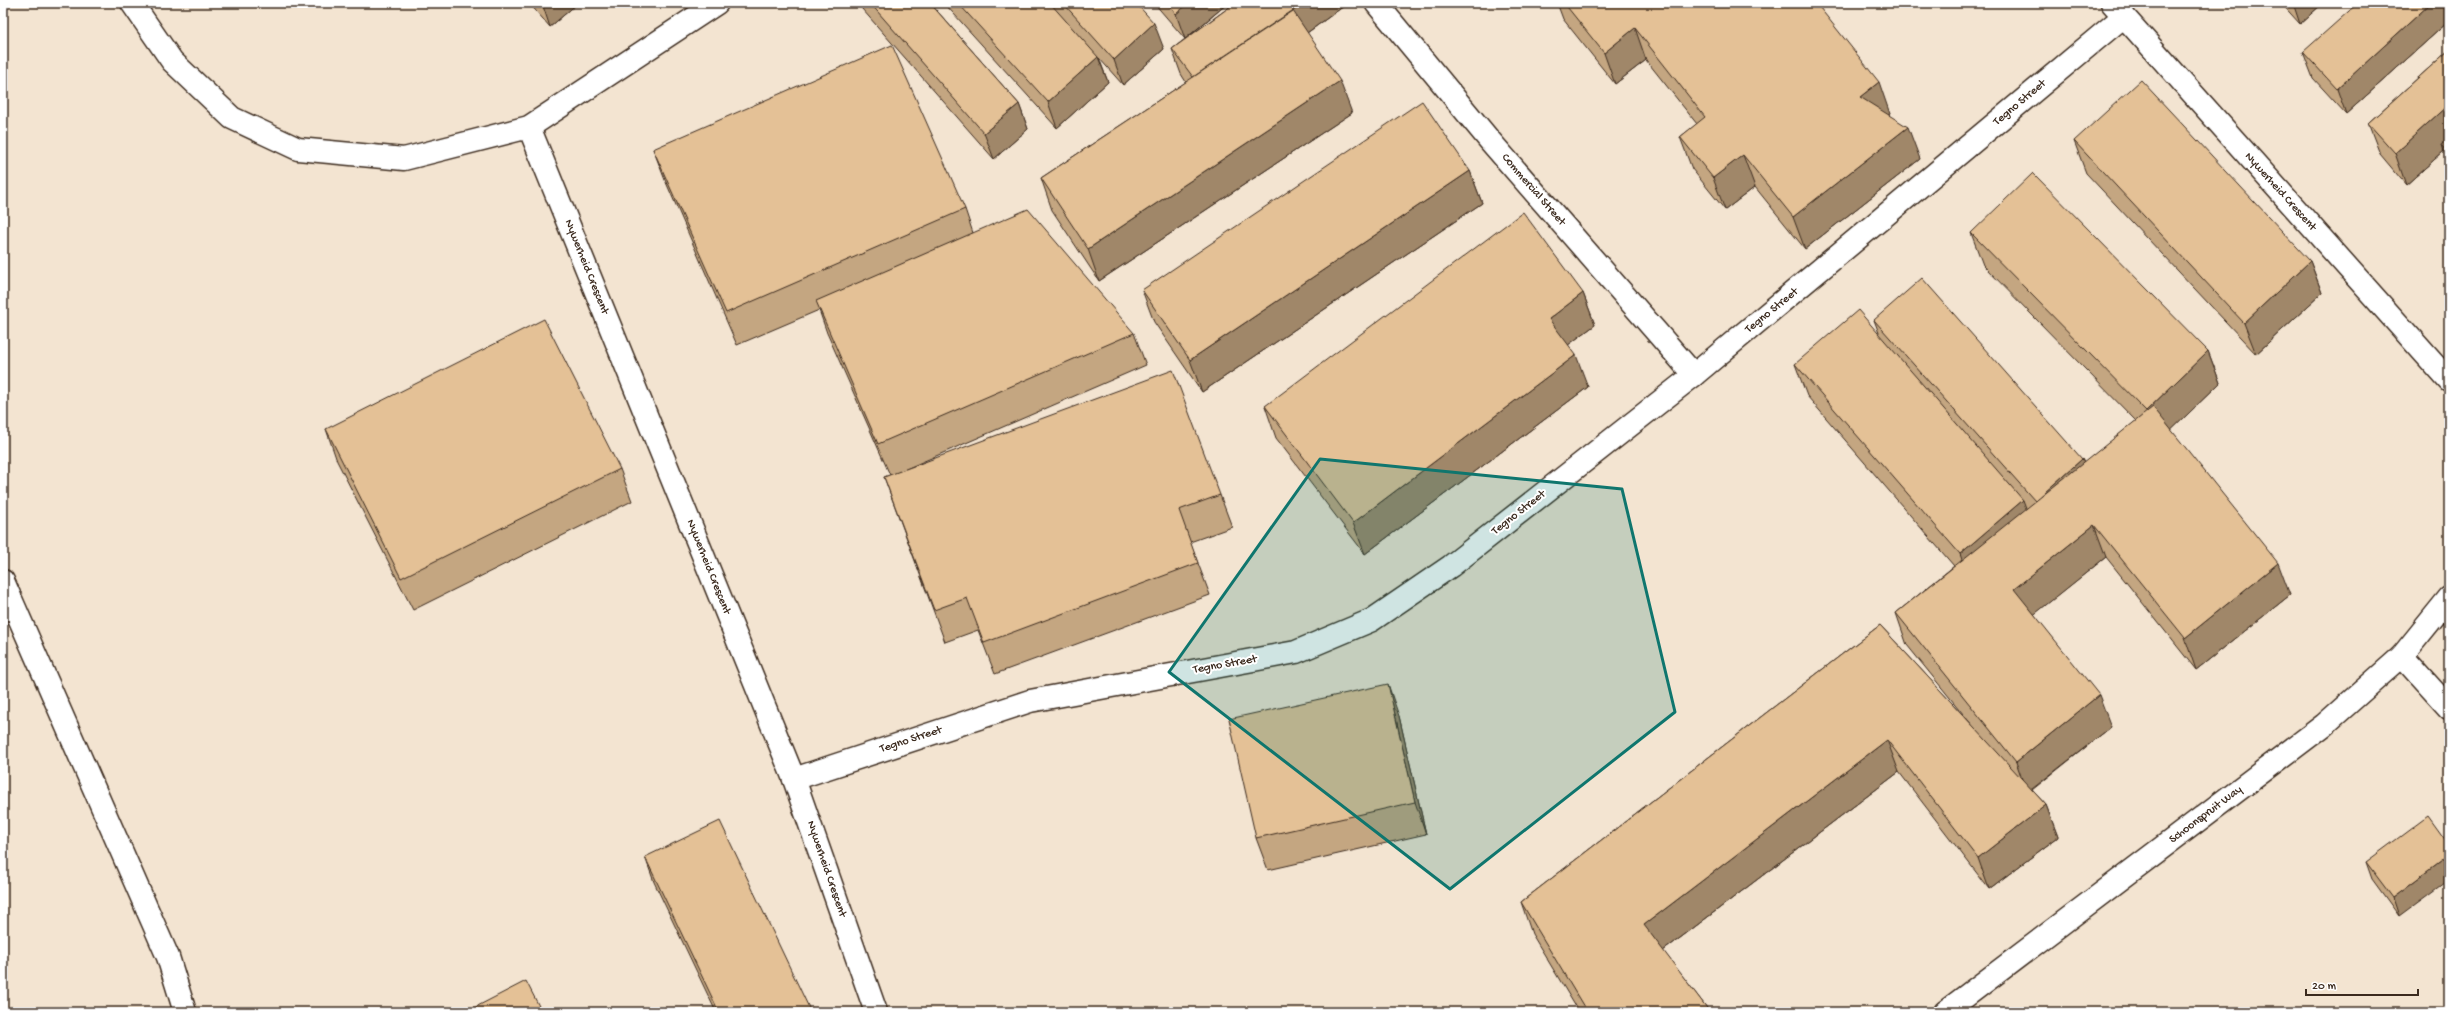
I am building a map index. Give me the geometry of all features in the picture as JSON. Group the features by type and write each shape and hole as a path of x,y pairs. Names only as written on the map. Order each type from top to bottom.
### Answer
{"street":[{"path":"132,3 172,61 232,118 298,149 404,159 529,127 717,3"},
{"name":"Commercial Street","path":"1376,3 1491,142 1694,375"},
{"name":"Nywerheid Crescent","path":"2118,10 2449,381"},
{"name":"Tegno Street","path":"794,778 1030,701 1296,652 1372,620 1451,566 1694,375 2118,10"},
{"name":"Nywerheid Crescent","path":"529,127 794,778 876,1012"},
{"path":"3,581 168,957 185,1012"},
{"name":"Schoonspruit Way","path":"1945,1012 2324,725 2402,656 2449,598"},
{"path":"2402,656 2449,708"}],"highlighted area":[{"path":"1320,459 1622,489 1675,712 1450,889 1169,672"}],"shaded area":[{"path":"3,3 2449,3 2449,1012 3,1012"}],"building":[{"path":"870,3 930,3 1019,104 984,133"},
{"path":"958,3 1050,3 1098,57 1048,102"},
{"path":"1063,3 1136,3 1154,23 1114,60"},
{"path":"1167,3 1189,3 1176,14"},
{"path":"1235,3 1304,3 1193,77 1172,49"},
{"path":"1564,3 1816,3 1879,82 1860,97 1908,127 1793,217 1743,155 1713,178 1680,137 1705,117 1635,28 1604,53"},
{"path":"2358,3 2431,3 2337,89 2303,52"},
{"path":"1293,11 1340,81 1088,249 1041,178"},
{"path":"892,45 965,209 726,313 653,149"},
{"path":"2449,50 2449,104 2395,153 2368,123"},
{"path":"2141,80 2310,261 2244,323 2074,141"},
{"path":"1422,101 1470,171 1190,360 1142,290"},
{"path":"2449,139 2449,153 2442,145"},
{"path":"2033,173 2208,351 2146,411 1971,233"},
{"path":"1028,209 1134,333 878,444 816,301"},
{"path":"1523,212 1583,293 1549,319 1576,355 1353,523 1265,406"},
{"path":"1922,278 2082,459 2035,501 1874,320"},
{"path":"1858,310 2023,500 1960,554 1795,364"},
{"path":"544,319 620,469 401,578 326,429"},
{"path":"1173,370 1220,495 1179,510 1198,563 984,643 967,598 934,610 884,477"},
{"path":"2153,407 2278,563 2185,638 2094,525 2014,589 2099,695 2016,762 1896,613"},
{"path":"1880,625 2046,805 1978,858 1887,740 1644,925 1710,1012 1587,1012 1521,902"},
{"path":"1388,684 1415,802 1256,838 1229,719"},
{"path":"2428,816 2449,845 2449,856 2393,898 2366,862"},
{"path":"720,821 811,1012 719,1012 645,857"},
{"path":"526,981 542,1012 466,1012"}]}
